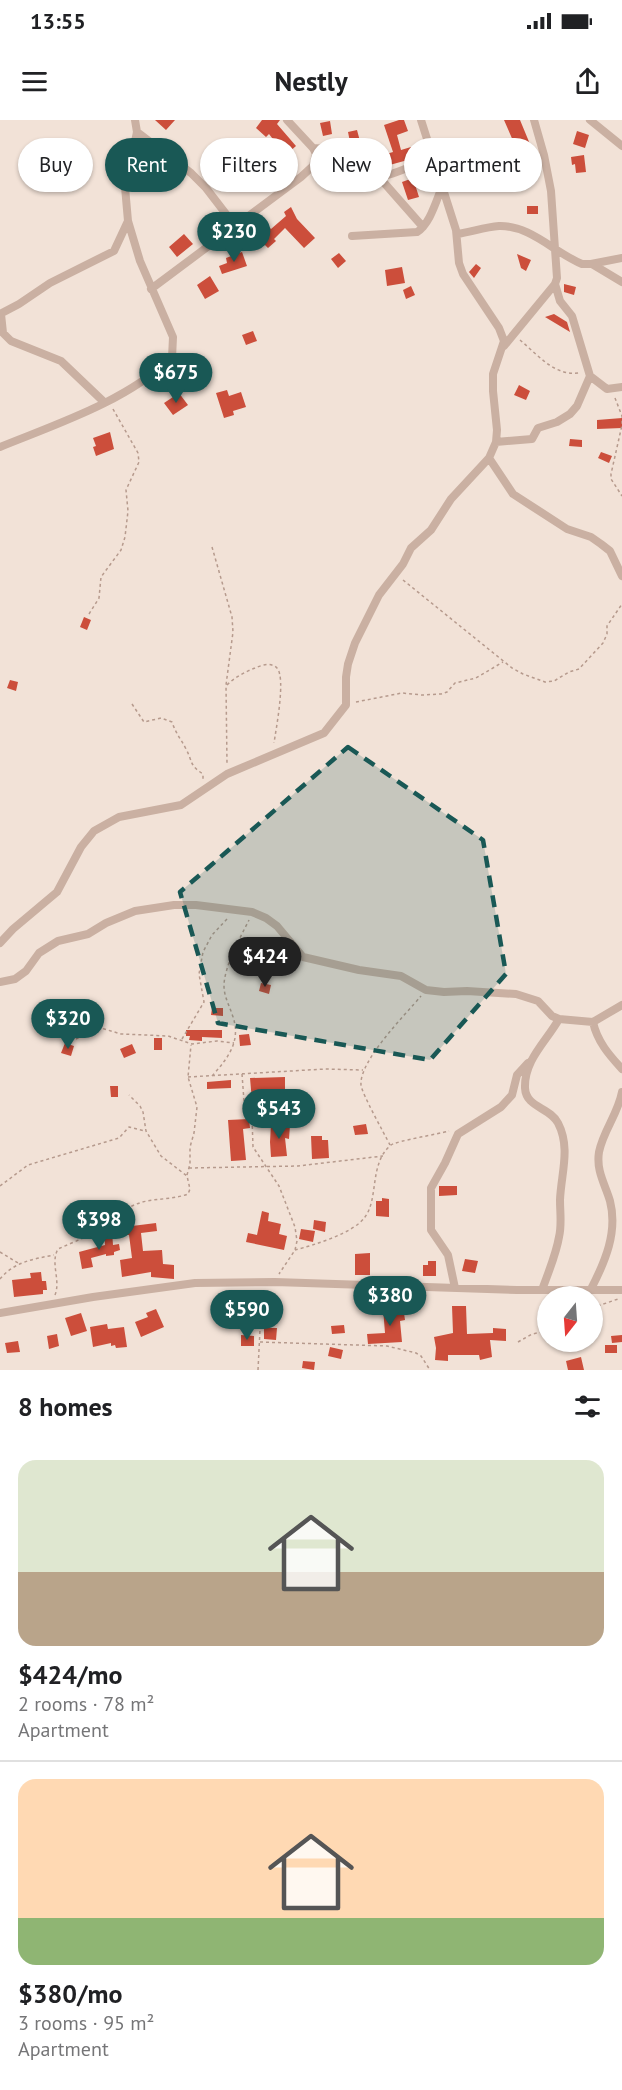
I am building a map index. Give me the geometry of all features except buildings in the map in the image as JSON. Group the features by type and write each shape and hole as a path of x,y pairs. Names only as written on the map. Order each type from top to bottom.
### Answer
{"street":[{"path":"0,447 64,421 145,381 172,358 173,337 133,243 128,221 125,187 137,132 135,120"},
{"path":"287,120 310,144"},
{"path":"421,120 426,138"},
{"path":"0,943 57,892 81,847 94,831 119,817 181,805 227,774 324,733 346,705 346,677 355,644 379,595 396,574 411,548 431,530 451,499 489,458 496,442 496,408 492,382 504,346 555,284 558,270 551,191 544,154 534,120"},
{"path":"590,120 622,146"},
{"path":"137,132 191,173 236,226"},
{"path":"151,289 310,169"},
{"path":"392,192 423,227"},
{"path":"352,236 417,232 423,227 440,192"},
{"path":"444,192 457,234 459,263 463,274 499,328 504,346"},
{"path":"106,401 62,361 11,341 3,333 1,314 50,283 114,251 128,221"},
{"path":"457,234 498,226 507,227 530,235 578,262 591,264 622,258"},
{"path":"591,264 622,282"},
{"path":"555,284 560,300 572,316 589,375 600,385 612,390 622,387"},
{"path":"496,442 532,439 538,428 565,418 577,406 589,375"},
{"path":"489,458 513,494 567,529 591,537 601,544 609,551 622,576"},
{"path":"0,982 15,979 26,971 39,953 58,941 88,934 106,923 135,911 174,905 196,905 252,912 277,926 303,957 359,970 401,976 426,990 516,994 538,1001 552,1016 559,1019 593,1022 622,1005"},
{"path":"454,1288 448,1255 431,1230 430,1197 434,1181 441,1172 458,1134 488,1117 508,1100 512,1095 517,1075 548,1038 559,1019"},
{"path":"593,1022 595,1032 622,1069"},
{"path":"530,1060 526,1076 526,1096 536,1106 554,1115 561,1129 566,1157 561,1189 560,1237 543,1286"},
{"path":"593,1286 601,1269 612,1232 610,1200 599,1170 599,1150 604,1135 620,1106 622,1092"},
{"path":"0,1313 195,1282 275,1282 537,1290"},
{"path":"603,1290 622,1290"}],"path":[{"path":"513,334 560,372 589,375"},
{"path":"612,390 622,416 622,424 611,479 622,496"},
{"path":"89,614 99,598 101,577 121,550 128,526 126,490 139,462 138,453 106,401"},
{"path":"212,547 232,617 233,632 226,685 227,774"},
{"path":"396,574 503,661 536,680 554,681 579,669 603,643 607,634 607,626 622,604"},
{"path":"346,705 402,693 441,694 447,692 456,683 476,678 503,661"},
{"path":"226,685 246,672 262,666 271,664 278,669 281,675 280,699 273,756"},
{"path":"132,704 144,722 161,718 172,722 177,736 187,750 191,766 203,774 204,789"},
{"path":"181,1040 204,1002 205,997 199,974 203,952 207,943 225,923 232,910"},
{"path":"212,1076 226,1060 235,1043 236,1023 224,986 236,947 252,912"},
{"path":"390,1145 362,1089 363,1070 393,1028 426,990"},
{"path":"76,1039 101,1028 121,1034 156,1034 192,1044 217,1041 235,1043"},
{"path":"51,1304 58,1281 55,1254 58,1249 93,1233 133,1205 152,1199 188,1194 190,1189 187,1176 189,1147 194,1133 197,1107 188,1077 192,1044"},
{"path":"188,1077 325,1069 363,1070"},
{"path":"242,1074 244,1101 252,1117 253,1147 279,1186 295,1227 297,1241 295,1250 283,1266 267,1300 266,1313 260,1330 258,1370"},
{"path":"129,1095 140,1106 146,1131 161,1156 187,1176"},
{"path":"0,1186 13,1174 28,1165 119,1138 129,1127 146,1131"},
{"path":"295,1250 330,1240 363,1220 369,1210 374,1177 390,1145 401,1140 413,1140 465,1129"},
{"path":"189,1168 298,1166 384,1155"},
{"path":"0,1252 19,1263"},
{"path":"0,1279 7,1270 19,1263 55,1254"},
{"path":"603,1304 622,1298"},
{"path":"518,1342 537,1333"},
{"path":"259,1342 387,1346 416,1353 421,1356 430,1370"}],"highlighted area":[{"path":"348,747 483,840 506,974 430,1060 218,1023 180,892"}]}
